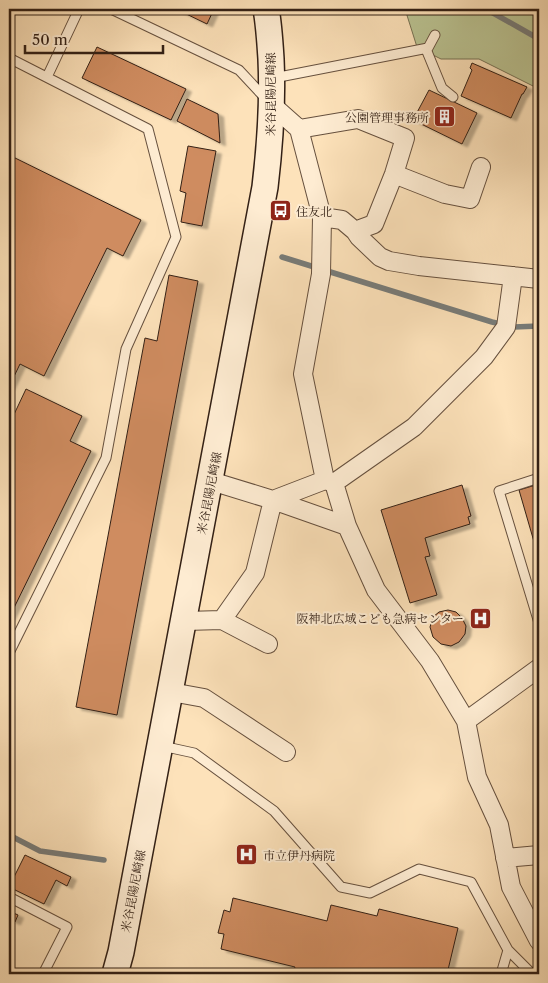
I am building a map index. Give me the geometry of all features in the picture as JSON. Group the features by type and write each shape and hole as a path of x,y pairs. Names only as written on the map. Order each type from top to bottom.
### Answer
{"main road":[{"name":"米谷昆陽尼崎線","path":"115,974 121,952 185,621 265,188 272,106 270,42 266,9"}],"street":[{"path":"272,106 299,129 322,217 321,274 303,374 330,482 347,526 376,590 430,661 466,721 477,777 499,825 511,887 539,941"},
{"path":"299,129 358,120 404,138 394,174 374,224 355,231"},
{"path":"394,174 445,194 476,200 481,167"},
{"path":"322,217 342,220 380,257 389,261 539,279"},
{"path":"273,500 330,482 414,426 484,357 506,327 513,276"},
{"path":"211,481 347,526"},
{"path":"222,620 255,573 273,500"},
{"path":"185,621 222,620 268,644"},
{"path":"466,721 539,668"},
{"path":"171,692 204,698 286,752"},
{"path":"505,858 539,855"}],"lane":[{"path":"47,77 80,9"},
{"path":"111,9 239,70 272,106"},
{"path":"272,78 426,49 435,35"},
{"path":"426,49 442,88 453,97"},
{"path":"9,58 148,129 176,237 126,349 106,458 9,653"},
{"path":"539,478 499,491 539,623"},
{"path":"161,746 194,753 274,811 341,887 370,894 419,869 470,882 508,950 532,974"},
{"path":"9,897 67,927 43,974"},
{"path":"501,974 508,950"}],"green space":[{"path":"405,9 539,9 539,89 479,59 441,59 417,47"}],"building":[{"path":"176,9 214,9 207,24"},
{"path":"97,47 186,89 171,120 82,78"},
{"path":"472,63 527,87 511,118 461,96 472,70 470,68"},
{"name":"公園管理事務所","path":"429,90 477,113 462,144 413,120"},
{"path":"187,99 218,114 220,143 177,121"},
{"path":"188,146 216,151 202,226 181,222 186,193 180,191"},
{"path":"9,155 141,220 123,256 107,248 44,376 20,364 9,387"},
{"path":"169,275 198,281 117,715 76,707 145,338 157,341"},
{"path":"26,389 82,416 70,441 91,451 9,618 9,425"},
{"path":"539,484 539,559 519,490"},
{"path":"462,485 471,516 468,517 470,524 425,538 430,556 425,557 437,595 410,603 381,510"},
{"path":"448,610 456,612 466,626 465,634 459,642 451,646 441,644 433,637 430,627 433,617 439,612"},
{"path":"25,855 71,877 67,886 56,880 44,904 9,887"},
{"path":"233,898 327,921 331,905 377,916 379,909 458,928 447,974 412,974 389,969 388,974 293,974 295,967 221,949 224,934 218,933 224,910 230,912"},
{"path":"9,911 18,915 15,922 9,919"}],"waterway":[{"path":"486,9 539,39"},
{"path":"282,257 492,322 514,327 539,326"},
{"path":"9,835 40,851 104,860"}],"place":[{"name":"公園管理事務所","path":"445,117"},
{"name":"住友北","path":"280,211"},
{"name":"阪神北広域こども急病センター","path":"480,618"},
{"name":"市立伊丹病院","path":"247,855"}]}
